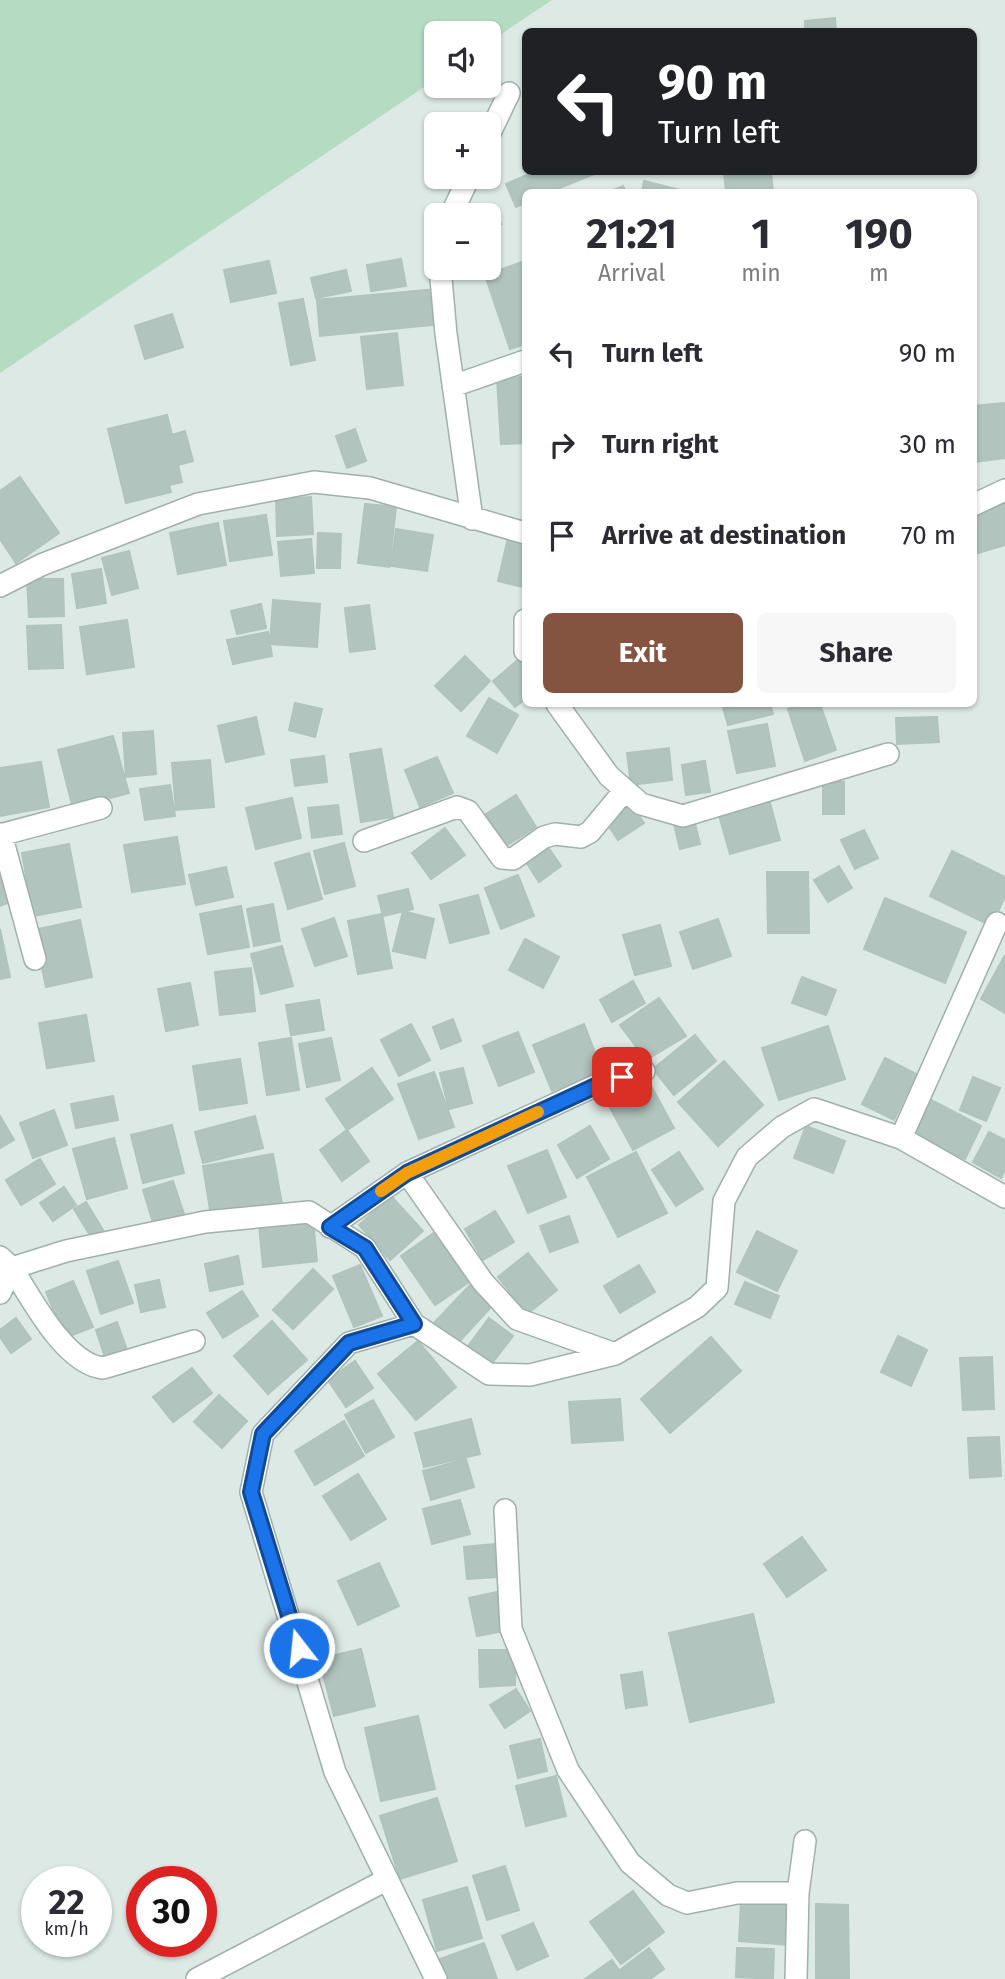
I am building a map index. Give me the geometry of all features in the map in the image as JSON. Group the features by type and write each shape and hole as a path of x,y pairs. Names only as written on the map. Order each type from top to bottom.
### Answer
{"street":[{"path":"500,112 509,93"},
{"path":"441,280 472,519"},
{"path":"453,386 522,362"},
{"path":"0,586 41,565 198,504 314,482 370,488 522,532"},
{"path":"977,503 1005,491"},
{"path":"559,707 609,776 642,804 683,816 888,754"},
{"path":"364,841 457,807 468,811 502,858 513,859 544,836 555,834 581,837 590,832 625,790"},
{"path":"35,959 1,835 101,808"},
{"path":"901,1138 997,923"},
{"path":"330,1227 407,1173 600,1084 645,1071"},
{"path":"6,1263 205,1222 309,1212 365,1248 414,1324 489,1374 530,1375 615,1354 697,1307 717,1288 724,1201 747,1157 782,1127 814,1109 901,1138 1005,1197"},
{"path":"407,1173 483,1282 517,1319 615,1354"},
{"path":"0,1293 6,1263"},
{"path":"6,1263 53,1331 90,1366 103,1368 194,1341"},
{"path":"414,1324 349,1343 263,1434 251,1492 335,1772 436,1979"},
{"path":"505,1510 511,1629 568,1770 630,1863 667,1895 687,1903 737,1893 798,1893"},
{"path":"796,1979 798,1893 804,1841"},
{"path":"197,1979 386,1880"}],"green space":[{"path":"0,0 552,0 501,34 501,21 424,21 424,87 0,373"}],"building":[{"path":"835,18 836,28 805,28 805,21"},
{"path":"527,175 592,175 557,189 522,189 522,204 516,207 506,184"},
{"path":"724,175 771,175 773,189 726,189"},
{"path":"644,181 676,189 643,189"},
{"path":"401,259 406,286 371,291 367,265"},
{"path":"269,261 276,293 231,302 224,270"},
{"path":"522,262 522,345 510,349 487,280 501,280 501,269"},
{"path":"346,270 351,291 316,298 311,278"},
{"path":"437,289 441,324 320,336 317,300"},
{"path":"303,299 315,360 291,365 279,303"},
{"path":"172,314 183,347 145,359 135,326"},
{"path":"397,333 403,385 367,389 361,337"},
{"path":"522,377 522,443 501,444 497,378"},
{"path":"1005,403 1005,458 977,462 977,406"},
{"path":"167,415 172,435 185,431 193,461 178,465 182,482 169,485 171,492 126,503 108,429"},
{"path":"355,429 366,461 347,468 336,436"},
{"path":"20,477 59,533 16,563 0,539 0,491"},
{"path":"311,497 313,534 277,536 276,499"},
{"path":"1005,501 1005,545 977,553 977,509"},
{"path":"365,504 396,507 389,567 358,563"},
{"path":"266,515 272,555 230,561 224,521"},
{"path":"218,523 226,565 178,574 170,533"},
{"path":"396,529 433,535 427,571 391,566"},
{"path":"318,533 341,534 340,568 317,568"},
{"path":"509,534 522,537 522,587 498,581"},
{"path":"311,539 314,573 281,576 278,542"},
{"path":"129,551 138,588 112,595 102,558"},
{"path":"101,569 106,603 77,608 72,574"},
{"path":"27,579 63,579 64,616 29,617"},
{"path":"273,600 320,604 317,647 270,644"},
{"path":"261,604 266,628 237,634 231,611"},
{"path":"369,605 375,649 350,652 345,608"},
{"path":"127,620 134,667 87,674 80,627"},
{"path":"61,625 63,668 29,669 27,626"},
{"path":"268,632 272,656 233,664 227,640"},
{"path":"465,656 490,681 461,711 435,686"},
{"path":"518,660 522,665 522,701 515,707 493,681"},
{"path":"489,698 518,715 497,753 467,736"},
{"path":"295,703 322,709 315,737 289,730"},
{"path":"723,707 771,707 773,714 728,725"},
{"path":"821,707 836,750 805,761 788,709"},
{"path":"256,717 264,754 226,762 218,726"},
{"path":"937,717 939,742 897,744 896,718"},
{"path":"767,724 775,766 737,773 728,731"},
{"path":"153,731 156,774 126,777 123,733"},
{"path":"113,736 129,793 73,808 58,750"},
{"path":"669,748 672,780 631,785 627,753"},
{"path":"381,749 393,817 361,822 350,754"},
{"path":"324,756 327,782 295,786 291,760"},
{"path":"437,757 453,793 420,807 405,770"},
{"path":"210,760 214,807 176,810 172,763"},
{"path":"705,761 710,792 686,795 682,765"},
{"path":"41,762 49,807 0,816 0,768"},
{"path":"823,781 844,782 844,814 823,814"},
{"path":"170,785 175,816 145,820 140,789"},
{"path":"516,795 536,827 506,846 486,814"},
{"path":"292,798 301,838 256,849 246,808"},
{"path":"769,799 780,840 730,854 718,812"},
{"path":"630,803 644,823 618,840 605,820"},
{"path":"338,805 342,834 312,838 308,808"},
{"path":"694,820 700,844 680,849 674,824"},
{"path":"445,828 465,855 431,879 412,853"},
{"path":"864,830 878,858 855,869 841,840"},
{"path":"177,837 185,884 132,892 124,845"},
{"path":"544,841 561,866 539,882 522,856"},
{"path":"344,843 355,886 325,894 314,851"},
{"path":"69,844 81,907 33,916 22,853"},
{"path":"952,851 1005,877 1005,897 991,926 930,896"},
{"path":"309,853 322,899 288,909 275,863"},
{"path":"839,866 852,888 828,902 814,880"},
{"path":"226,867 233,897 196,905 189,875"},
{"path":"0,871 10,902 0,906"},
{"path":"767,872 808,872 809,933 768,933"},
{"path":"518,875 534,916 501,929 485,888"},
{"path":"408,889 413,909 383,916 378,896"},
{"path":"478,895 489,933 450,943 440,905"},
{"path":"885,898 966,932 945,983 864,949"},
{"path":"273,904 280,941 254,946 247,909"},
{"path":"241,906 249,947 208,954 200,914"},
{"path":"403,911 434,919 425,958 393,951"},
{"path":"382,914 392,968 358,974 348,921"},
{"path":"334,918 347,956 315,966 302,929"},
{"path":"718,919 731,956 693,969 680,932"},
{"path":"80,920 92,977 46,987 34,930"},
{"path":"660,925 671,966 635,975 623,935"},
{"path":"0,929 10,977 0,979"},
{"path":"525,939 559,957 543,988 509,970"},
{"path":"282,946 293,986 261,994 251,954"},
{"path":"1005,955 1005,1013 981,999"},
{"path":"251,968 255,1011 220,1015 215,972"},
{"path":"802,977 836,990 826,1015 792,1003"},
{"path":"633,981 645,1003 612,1022 600,1000"},
{"path":"190,983 198,1025 166,1031 158,989"},
{"path":"659,998 686,1036 646,1060 620,1025"},
{"path":"319,1000 324,1030 291,1035 286,1005"},
{"path":"86,1015 94,1061 47,1068 39,1023"},
{"path":"453,1019 461,1041 441,1049 433,1027"},
{"path":"411,1024 430,1060 399,1076 381,1040"},
{"path":"584,1024 602,1071 552,1091 533,1045"},
{"path":"828,1026 845,1079 779,1100 762,1048"},
{"path":"518,1032 534,1072 499,1086 483,1046"},
{"path":"695,1035 716,1061 674,1095 653,1069"},
{"path":"291,1038 299,1090 267,1095 259,1043"},
{"path":"331,1038 340,1080 307,1087 299,1044"},
{"path":"885,1058 916,1074 894,1120 862,1104"},
{"path":"240,1059 247,1103 200,1110 193,1066"},
{"path":"724,1061 763,1105 718,1146 678,1102"},
{"path":"372,1068 393,1099 347,1130 326,1099"},
{"path":"463,1068 472,1103 449,1109 440,1073"},
{"path":"434,1072 454,1127 419,1139 398,1084"},
{"path":"973,1077 1000,1088 986,1121 960,1110"},
{"path":"649,1082 674,1128 633,1150 608,1104"},
{"path":"113,1096 118,1120 76,1128 71,1104"},
{"path":"931,1100 981,1126 965,1159 914,1134"},
{"path":"54,1110 67,1145 33,1158 20,1123"},
{"path":"0,1116 14,1140 0,1148"},
{"path":"255,1116 263,1148 203,1163 195,1132"},
{"path":"172,1125 184,1173 143,1183 131,1135"},
{"path":"590,1126 609,1159 577,1178 558,1145"},
{"path":"806,1126 845,1141 833,1173 794,1158"},
{"path":"347,1130 369,1161 342,1181 320,1150"},
{"path":"989,1132 1005,1140 1005,1170 1001,1178 973,1162"},
{"path":"114,1138 127,1188 87,1199 73,1149"},
{"path":"547,1150 566,1197 528,1213 508,1166"},
{"path":"636,1152 667,1213 618,1237 587,1177"},
{"path":"679,1152 703,1189 676,1206 652,1170"},
{"path":"273,1154 282,1204 211,1216 203,1166"},
{"path":"40,1159 55,1184 21,1205 6,1180"},
{"path":"173,1181 185,1217 154,1226 143,1190"},
{"path":"64,1187 76,1205 53,1221 40,1203"},
{"path":"391,1196 423,1231 390,1260 359,1225"},
{"path":"86,1202 103,1230 91,1237 74,1209"},
{"path":"495,1211 514,1242 483,1260 465,1229"},
{"path":"569,1216 578,1242 550,1252 540,1226"},
{"path":"313,1220 317,1261 263,1267 259,1225"},
{"path":"757,1231 797,1251 777,1291 737,1272"},
{"path":"434,1233 469,1282 435,1305 401,1256"},
{"path":"528,1253 557,1290 527,1314 498,1277"},
{"path":"238,1256 243,1284 210,1291 205,1264"},
{"path":"118,1261 133,1303 101,1314 87,1271"},
{"path":"360,1265 382,1316 354,1327 333,1276"},
{"path":"639,1265 655,1292 620,1313 604,1286"},
{"path":"313,1269 333,1289 293,1329 273,1310"},
{"path":"159,1280 165,1307 141,1312 135,1285"},
{"path":"73,1281 93,1327 65,1338 46,1292"},
{"path":"745,1282 779,1296 770,1318 735,1304"},
{"path":"470,1285 492,1306 457,1344 434,1323"},
{"path":"242,1291 258,1316 223,1338 207,1313"},
{"path":"16,1318 31,1339 11,1353 0,1337 0,1330"},
{"path":"489,1318 513,1336 487,1370 463,1353"},
{"path":"272,1321 307,1360 268,1394 234,1356"},
{"path":"117,1322 128,1353 106,1360 96,1330"},
{"path":"898,1336 927,1350 911,1386 881,1372"},
{"path":"711,1337 741,1371 670,1433 641,1399"},
{"path":"418,1341 456,1387 416,1420 378,1374"},
{"path":"992,1357 994,1409 963,1410 960,1358"},
{"path":"355,1361 373,1388 346,1407 328,1380"},
{"path":"192,1368 212,1393 173,1422 153,1397"},
{"path":"219,1395 247,1421 222,1448 194,1422"},
{"path":"620,1399 623,1440 572,1443 569,1402"},
{"path":"373,1400 394,1437 366,1453 345,1415"},
{"path":"471,1419 480,1454 424,1467 415,1433"},
{"path":"344,1421 364,1456 315,1485 295,1451"},
{"path":"999,1437 1001,1476 970,1478 968,1438"},
{"path":"466,1459 474,1487 431,1500 423,1471"},
{"path":"358,1474 386,1519 351,1540 323,1496"},
{"path":"460,1500 470,1534 432,1544 423,1509"},
{"path":"802,1537 826,1570 787,1597 764,1564"},
{"path":"494,1544 496,1577 467,1579 464,1547"},
{"path":"379,1563 399,1606 358,1625 338,1581"},
{"path":"497,1592 504,1631 477,1636 469,1598"},
{"path":"753,1614 774,1702 690,1722 669,1633"},
{"path":"361,1649 375,1706 334,1716 319,1659"},
{"path":"479,1650 516,1650 515,1685 480,1687"},
{"path":"642,1672 647,1705 626,1708 621,1675"},
{"path":"516,1689 530,1711 505,1728 490,1705"},
{"path":"418,1716 435,1789 381,1801 365,1728"},
{"path":"540,1739 547,1771 518,1778 510,1746"},
{"path":"556,1776 566,1816 526,1826 516,1786"},
{"path":"437,1798 457,1861 400,1879 380,1816"},
{"path":"505,1866 519,1910 487,1920 473,1876"},
{"path":"467,1887 482,1938 437,1951 423,1900"},
{"path":"633,1891 664,1932 621,1964 590,1922"},
{"path":"741,1901 792,1905 789,1945 739,1941"},
{"path":"816,1904 848,1905 849,1979 816,1979"},
{"path":"533,1923 548,1956 517,1970 502,1936"},
{"path":"484,1943 497,1979 444,1979 437,1960"},
{"path":"649,1948 664,1969 650,1979 626,1979 620,1970"},
{"path":"737,1948 774,1949 773,1979 736,1977"},
{"path":"612,1960 625,1979 585,1979"}],"slow traffic":[{"path":"381,1191 407,1173 538,1112"}],"route":[{"path":"299,1648 251,1492 263,1434 349,1343 414,1324 365,1248 330,1227 407,1173 600,1084 622,1077"}]}
